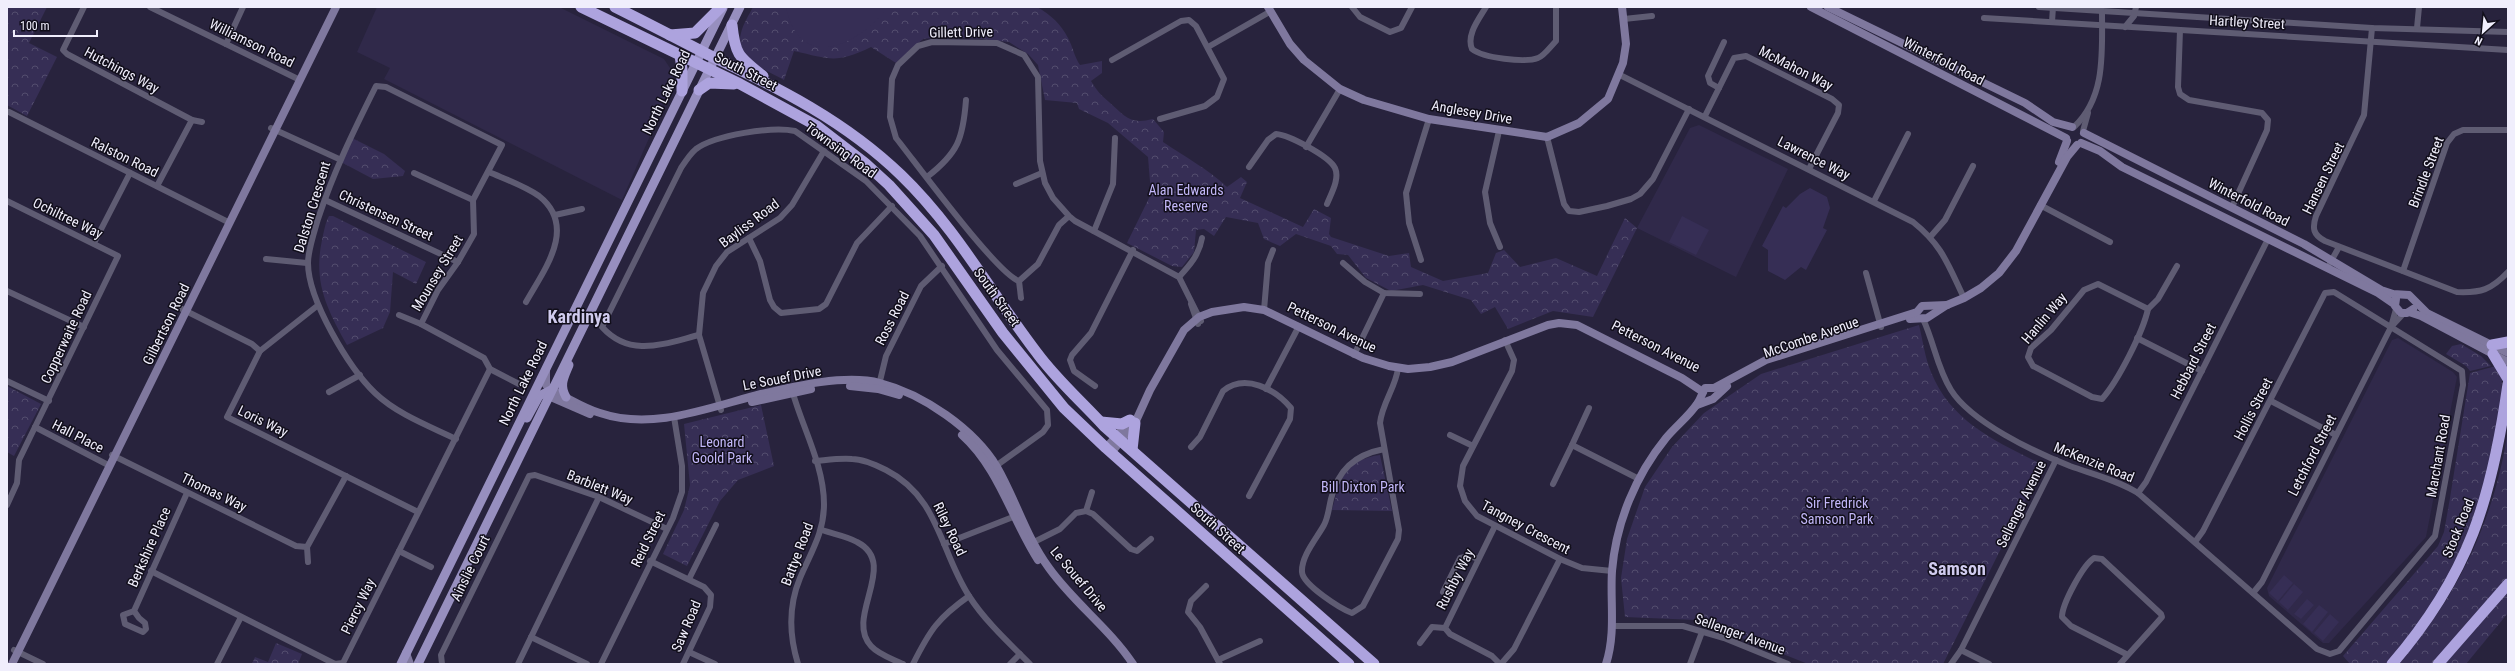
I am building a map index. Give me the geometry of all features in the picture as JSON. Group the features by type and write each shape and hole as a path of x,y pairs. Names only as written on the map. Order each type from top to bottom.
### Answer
{"highway":[{"name":"South Street","path":"581,7 740,84 817,126 865,163 889,185 934,235 1003,333 1064,408 1108,450 1349,664"},
{"name":"South Street","path":"615,7 778,88 846,128 873,149 915,190 959,241 1038,355 1101,422 1374,664"},
{"path":"670,35 695,33 722,7"},
{"path":"732,24 735,49 739,55 778,88"},
{"path":"680,55 682,69 682,91"},
{"path":"699,90 713,82 740,84"},
{"path":"2508,342 2492,349 2508,379"},
{"name":"Stock Road","path":"2392,664 2438,603 2468,547 2482,510 2492,475 2508,384"},
{"path":"1101,422 1117,424 1135,419 1132,450"},
{"path":"2438,664 2508,584"}],"main road":[{"name":"North Lake Road","path":"401,664 537,384 702,51 722,7"},
{"name":"North Lake Road","path":"418,664 547,393 578,335 740,7"},
{"path":"566,397 562,390 562,382 573,357 578,335"},
{"path":"505,450 518,437 539,396 547,393"},
{"path":"423,654 424,664"}],"street":[{"name":"Hutchings Way","path":"84,7 62,50 64,52 192,120 202,122"},
{"name":"Williamson Road","path":"152,7 298,79"},
{"path":"226,44 243,7"},
{"name":"Gilbertson Road","path":"16,651 298,79 331,7"},
{"name":"Gilbertson Road","path":"298,79 336,7"},
{"path":"1352,7 1360,17 1390,32 1401,28 1412,7"},
{"path":"1486,7 1471,34 1470,40 1472,49 1480,53 1522,62 1540,58 1556,41 1556,7"},
{"path":"1622,7 1626,44 1620,75 1608,99 1580,123 1547,137 1564,204 1569,211 1579,212 1631,200 1640,194 1653,179 1689,109"},
{"name":"Winterfold Road","path":"1811,7 1842,14 2066,140 2100,151 2122,167 2327,268 2401,310 2420,316 2492,349 2508,353"},
{"name":"Winterfold Road","path":"1828,7 2025,103 2053,122 2073,127 2332,259 2381,290 2409,295 2427,313 2492,349 2508,362"},
{"name":"Hartley Street","path":"2039,7 2102,11 2136,10 2372,28 2417,28 2508,32"},
{"path":"2052,22 2053,7"},
{"path":"2417,28 2419,7"},
{"path":"1208,47 1269,9"},
{"name":"Anglesey Drive","path":"1269,9 1290,44 1304,60 1340,89 1364,100 1429,119 1499,131 1547,137"},
{"path":"2125,26 2133,19 2136,10"},
{"path":"2079,144 2088,112 2095,98 2099,78 2102,11"},
{"path":"1624,19 1652,16"},
{"name":"Hartley Street","path":"1984,18 2508,50"},
{"path":"1112,60 1181,21 1189,20 1208,47 1224,79 1217,97 1205,106 1160,119"},
{"name":"Hansen Street","path":"2372,28 2366,105 2362,121 2313,226 2317,236 2339,247 2457,292 2477,293 2496,285 2508,272"},
{"path":"2180,30 2178,87 2180,94 2189,100 2262,113 2268,120 2267,130 2232,208"},
{"name":"Gillett Drive","path":"1019,281 1013,279 992,259 896,138 890,117 890,92 898,64 918,46 932,42 997,43 1010,47 1030,62 1038,76 1042,173 1053,198 1069,216 1094,231 1133,250 1179,277"},
{"path":"1719,88 1710,83 1708,76 1724,42"},
{"name":"McMahon Way","path":"1704,116 1734,58 1746,56 1834,100 1839,105 1838,112 1809,169"},
{"name":"Lawrence Way","path":"1620,75 1874,201 1913,222 1930,236 1941,249 1964,298"},
{"name":"Dalston Crescent","path":"456,439 398,410 375,393 360,375 317,306 311,286 308,263 325,200 339,159 376,86 386,87 502,145 489,172"},
{"path":"1306,147 1340,89"},
{"path":"927,177 946,162 960,140 964,126 966,100"},
{"name":"Ralston Road","path":"9,112 228,222"},
{"path":"2073,127 2088,112"},
{"path":"1421,260 1409,223 1406,193 1429,119"},
{"path":"157,186 192,120"},
{"name":"McCombe Avenue","path":"1709,393 1766,360 1881,325 1924,315 1964,298 1988,283 2008,263 2040,205 2066,140 2066,133 2073,127"},
{"path":"274,128 339,159"},
{"name":"Townsing Road","path":"699,335 645,346 626,344 613,339 602,327 681,168 696,150 715,140 783,128 795,131 866,181 920,236 942,266 997,350 1047,410 1049,416 1048,425 1043,432 994,468"},
{"name":"Brindle Street","path":"2403,271 2447,143 2454,134 2462,130 2508,130"},
{"path":"1499,131 1485,192 1490,223 1500,247"},
{"path":"1249,166 1268,140 1276,134 1286,135 1330,161 1335,169 1336,178 1327,204"},
{"path":"1874,201 1908,134"},
{"path":"1094,231 1113,184 1115,138"},
{"name":"McCombe Avenue","path":"2040,205 2048,195 2067,157 2079,144"},
{"name":"Bayliss Road","path":"720,408 699,335 703,293 716,266 727,252 780,218 792,205 824,151"},
{"path":"1930,236 1945,220 1973,166"},
{"path":"414,173 473,200 489,172 539,196 555,215 558,235 549,260 526,302"},
{"path":"94,243 130,173"},
{"path":"1016,184 1042,173"},
{"name":"Christensen Street","path":"325,200 458,262"},
{"name":"Mounsey Street","path":"421,324 438,290 458,262 474,234 473,200"},
{"name":"Ochiltree Way","path":"7,202 118,256"},
{"path":"2040,205 2110,242"},
{"path":"749,238 760,261 774,307 782,313 819,309 826,304 857,243 892,206"},
{"path":"555,215 582,209"},
{"path":"1021,298 1019,281 1038,264 1059,225 1069,216"},
{"path":"1198,320 1179,277 1193,261 1200,249 1202,238"},
{"name":"Hebbard Street","path":"2138,493 2146,482 2268,239"},
{"path":"2327,268 2339,247"},
{"path":"1095,386 1074,371 1070,360 1077,348 1091,333 1133,250"},
{"path":"1264,310 1268,264 1273,250"},
{"name":"Copperwaite Road","path":"7,505 17,483 19,460 49,401 118,256"},
{"path":"266,259 308,263"},
{"path":"1343,263 1365,282 1384,293 1420,294"},
{"name":"Ross Road","path":"879,386 886,356 921,286 942,266"},
{"path":"2148,309 2158,299 2177,266"},
{"path":"1866,273 1881,325"},
{"name":"Hanlin Way","path":"2093,285 2105,287 2148,309 2137,338 2110,390 2102,399 2092,397 2033,366 2028,357 2031,348 2051,330 2084,290 2093,285"},
{"path":"7,291 84,327"},
{"name":"Marchant Road","path":"2330,654 2339,651 2432,540 2437,530 2464,385 2464,373 2452,363 2391,328 2334,292"},
{"name":"Hollis Street","path":"2194,542 2203,531 2271,401 2321,299 2325,293 2334,292"},
{"path":"1354,355 1384,293"},
{"path":"2400,294 2401,310 2414,306 2414,300"},
{"name":"Loris Way","path":"317,306 260,351 227,417 418,512"},
{"name":"Petterson Avenue","path":"1108,450 1135,419 1182,335 1198,320 1217,312 1244,307 1264,310 1299,326 1354,355 1371,362 1398,368 1430,367 1452,362 1525,332 1528,328 1545,320 1559,319 1578,321 1709,393"},
{"path":"184,310 252,344 260,351"},
{"name":"Letchford Street","path":"2253,593 2262,582 2336,434 2401,310"},
{"path":"399,315 421,324 484,358 490,370 519,384"},
{"name":"McKenzie Road","path":"1924,315 1944,378 1964,407 1987,425 2056,460 2123,485 2138,493 2317,649 2330,654"},
{"path":"1266,389 1299,326"},
{"path":"2137,338 2202,371"},
{"name":"Tangney Crescent","path":"1505,340 1514,360 1512,371 1473,446 1462,472 1462,495 1473,513 1495,526 1560,559 1582,568 1612,571"},
{"path":"546,367 547,393"},
{"path":"1384,449 1373,451 1351,461 1341,472 1334,486 1325,523 1304,561 1302,573 1307,582 1339,608 1352,613 1363,606 1398,539 1399,530 1380,422 1382,408 1395,383 1398,368"},
{"name":"Piercy Way","path":"151,571 335,664 343,663 490,370"},
{"path":"329,392 360,375"},
{"path":"7,381 49,401"},
{"path":"1191,447 1200,436 1223,391 1230,386 1249,382 1266,389 1283,399 1291,408 1290,419 1250,496"},
{"path":"537,384 547,393"},
{"name":"Le Souef Drive","path":"547,393 598,418 634,424 675,420 795,389 838,385 879,386 904,397 941,416 966,438 994,468 1045,571 1119,650 1129,664"},
{"name":"Battye Road","path":"795,389 815,461 824,503 822,530 799,579 794,598 790,630 798,664"},
{"name":"Le Souef Drive","path":"547,393 566,397 607,415 635,420 675,420"},
{"path":"1606,664 1612,641 1612,571 1621,523 1639,479 1657,449 1709,393"},
{"path":"2271,401 2336,434"},
{"path":"1553,484 1589,408"},
{"name":"Reid Street","path":"601,664 650,561 667,529 682,492 682,466 675,420"},
{"name":"Hall Place","path":"35,428 108,465"},
{"path":"1450,435 1473,446"},
{"path":"1572,445 1639,479"},
{"name":"Thomas Way","path":"113,456 296,546 307,547"},
{"name":"Riley Road","path":"815,461 852,459 874,464 902,478 917,492 932,515 969,596 1030,664"},
{"name":"Sellenger Avenue","path":"1951,664 1961,650 2056,460"},
{"name":"Barblett Way","path":"524,483 529,476 535,475 599,497 667,529"},
{"path":"308,562 307,547 346,476"},
{"name":"Ainslie Court","path":"442,664 441,655 524,483"},
{"path":"1086,511 1092,492"},
{"name":"Berkshire Place","path":"134,611 186,493"},
{"path":"518,664 599,497"},
{"path":"1031,544 1060,529 1076,513 1086,511 1093,514 1131,549 1137,550 1151,539"},
{"path":"944,544 1016,515"},
{"path":"689,579 716,526"},
{"name":"Rushby Way","path":"1495,526 1446,628 1450,634 1492,656 1500,664 1514,649 1560,559"},
{"path":"822,530 858,542 869,552 874,567 873,582 864,613 865,637 879,653 903,664"},
{"name":"Le Souef Drive","path":"1031,544 1077,601 1122,647 1133,664"},
{"path":"399,551 431,567"},
{"path":"1443,592 1460,558 1470,556 1478,559"},
{"path":"2120,664 2162,617 2162,614 2102,560 2094,558 2086,563 2064,606 2062,617 2071,626 2128,655"},
{"name":"Saw Road","path":"650,561 704,587 711,595 710,607 683,664"},
{"path":"1206,586 1192,601 1188,612 1200,627 1219,662 1260,641"},
{"path":"913,664 934,626 945,613 969,596"},
{"path":"217,664 241,616"},
{"name":"Sellenger Avenue","path":"1612,626 1683,626 1788,664"},
{"path":"1420,643 1432,627 1446,628"},
{"path":"1690,664 1702,632"},
{"path":"531,637 587,664"},
{"path":"1961,650 1989,664"},
{"path":"7,664 16,651"},
{"path":"12,664 16,651"},
{"path":"16,651 43,664"},
{"path":"689,652 715,664"},
{"path":"406,653 410,664"},
{"path":"1010,664 1020,654"},
{"path":"1767,664 1770,657"}],"shaded area":[{"path":"377,7 559,7 664,59 674,74 656,122 622,200 384,79 390,68 357,52"},
{"path":"1699,125 1788,169 1736,277 1637,228 1690,128"},
{"path":"2398,338 2453,372 2457,377 2426,537 2329,643 2323,643 2269,596 2267,588 2392,340"}],"green space":[{"path":"7,7 47,7 29,43 57,57 27,116 7,105"},
{"name":"Alan Edwards Reserve","path":"753,7 1037,7 1047,13 1062,28 1070,41 1080,65 1102,61 1102,73 1091,81 1104,97 1128,118 1138,121 1153,119 1164,132 1163,142 1204,169 1227,187 1241,177 1247,182 1240,198 1303,227 1314,209 1331,218 1329,234 1331,237 1389,256 1409,253 1411,267 1443,281 1488,273 1496,253 1504,250 1520,267 1556,258 1597,276 1625,218 1637,228 1593,317 1553,311 1508,329 1495,307 1481,314 1471,300 1423,285 1391,291 1366,278 1348,255 1337,254 1331,246 1296,234 1280,246 1264,239 1258,223 1226,217 1214,236 1204,229 1196,230 1194,252 1182,267 1172,266 1127,243 1151,194 1148,157 1108,123 1079,109 1077,103 1045,100 1038,65 1028,54 1009,42 939,37 923,39 896,63 871,47 841,58 825,58 794,51 784,80 761,68 747,56 742,49 740,42 741,33"},
{"path":"786,7 888,7 876,21 847,41 831,46 817,46 804,41 793,28"},
{"path":"352,138 384,154 405,171 403,176 373,179 341,162"},
{"path":"1810,188 1827,197 1830,208 1823,228 1827,230 1806,270 1801,267 1785,280 1768,271 1768,250 1762,246 1783,206 1786,208 1800,194"},
{"path":"329,216 333,216 426,262 416,284 393,272 390,312 383,328 347,345 328,307 319,269 322,240"},
{"path":"1682,216 1709,230 1696,255 1669,242"},
{"name":"Sir Fredrick Samson Park","path":"1919,325 1931,372 1940,390 1951,405 1963,418 1993,439 2043,465 1943,664 1808,664 1697,620 1625,617 1621,578 1627,539 1645,487 1672,447 1704,413 1761,374"},
{"path":"2461,344 2481,356 2491,366 2470,371 2466,366 2446,354 2452,346"},
{"path":"2496,366 2502,378 2501,409 2482,498 2451,572 2429,609 2387,664 2350,664 2343,656 2438,546 2444,532 2470,373"},
{"path":"7,386 41,404 14,456 7,452"},
{"name":"Leonard Goold Park","path":"761,405 774,466 738,480 720,501 687,566 663,554 684,510 690,485 684,424"},
{"path":"2508,428 2508,578 2433,664 2398,664 2439,611 2471,554 2495,492 2505,449"},
{"name":"Bill Dixton Park","path":"1380,455 1392,511 1332,510 1341,480 1352,466 1359,461"},
{"path":"2284,575 2293,583 2278,601 2269,593"},
{"path":"2294,584 2303,592 2288,610 2279,602"},
{"path":"2508,589 2508,613 2466,664 2443,664"},
{"path":"2307,599 2314,605 2301,619 2294,614"},
{"path":"2319,605 2328,612 2312,632 2303,624"},
{"path":"2330,614 2339,622 2323,641 2314,633"},
{"path":"276,643 302,654 298,664 252,664 255,657 268,662"}],"district":[{"name":"Kardinya","path":"579,316"},
{"name":"Samson","path":"1957,568"}]}
